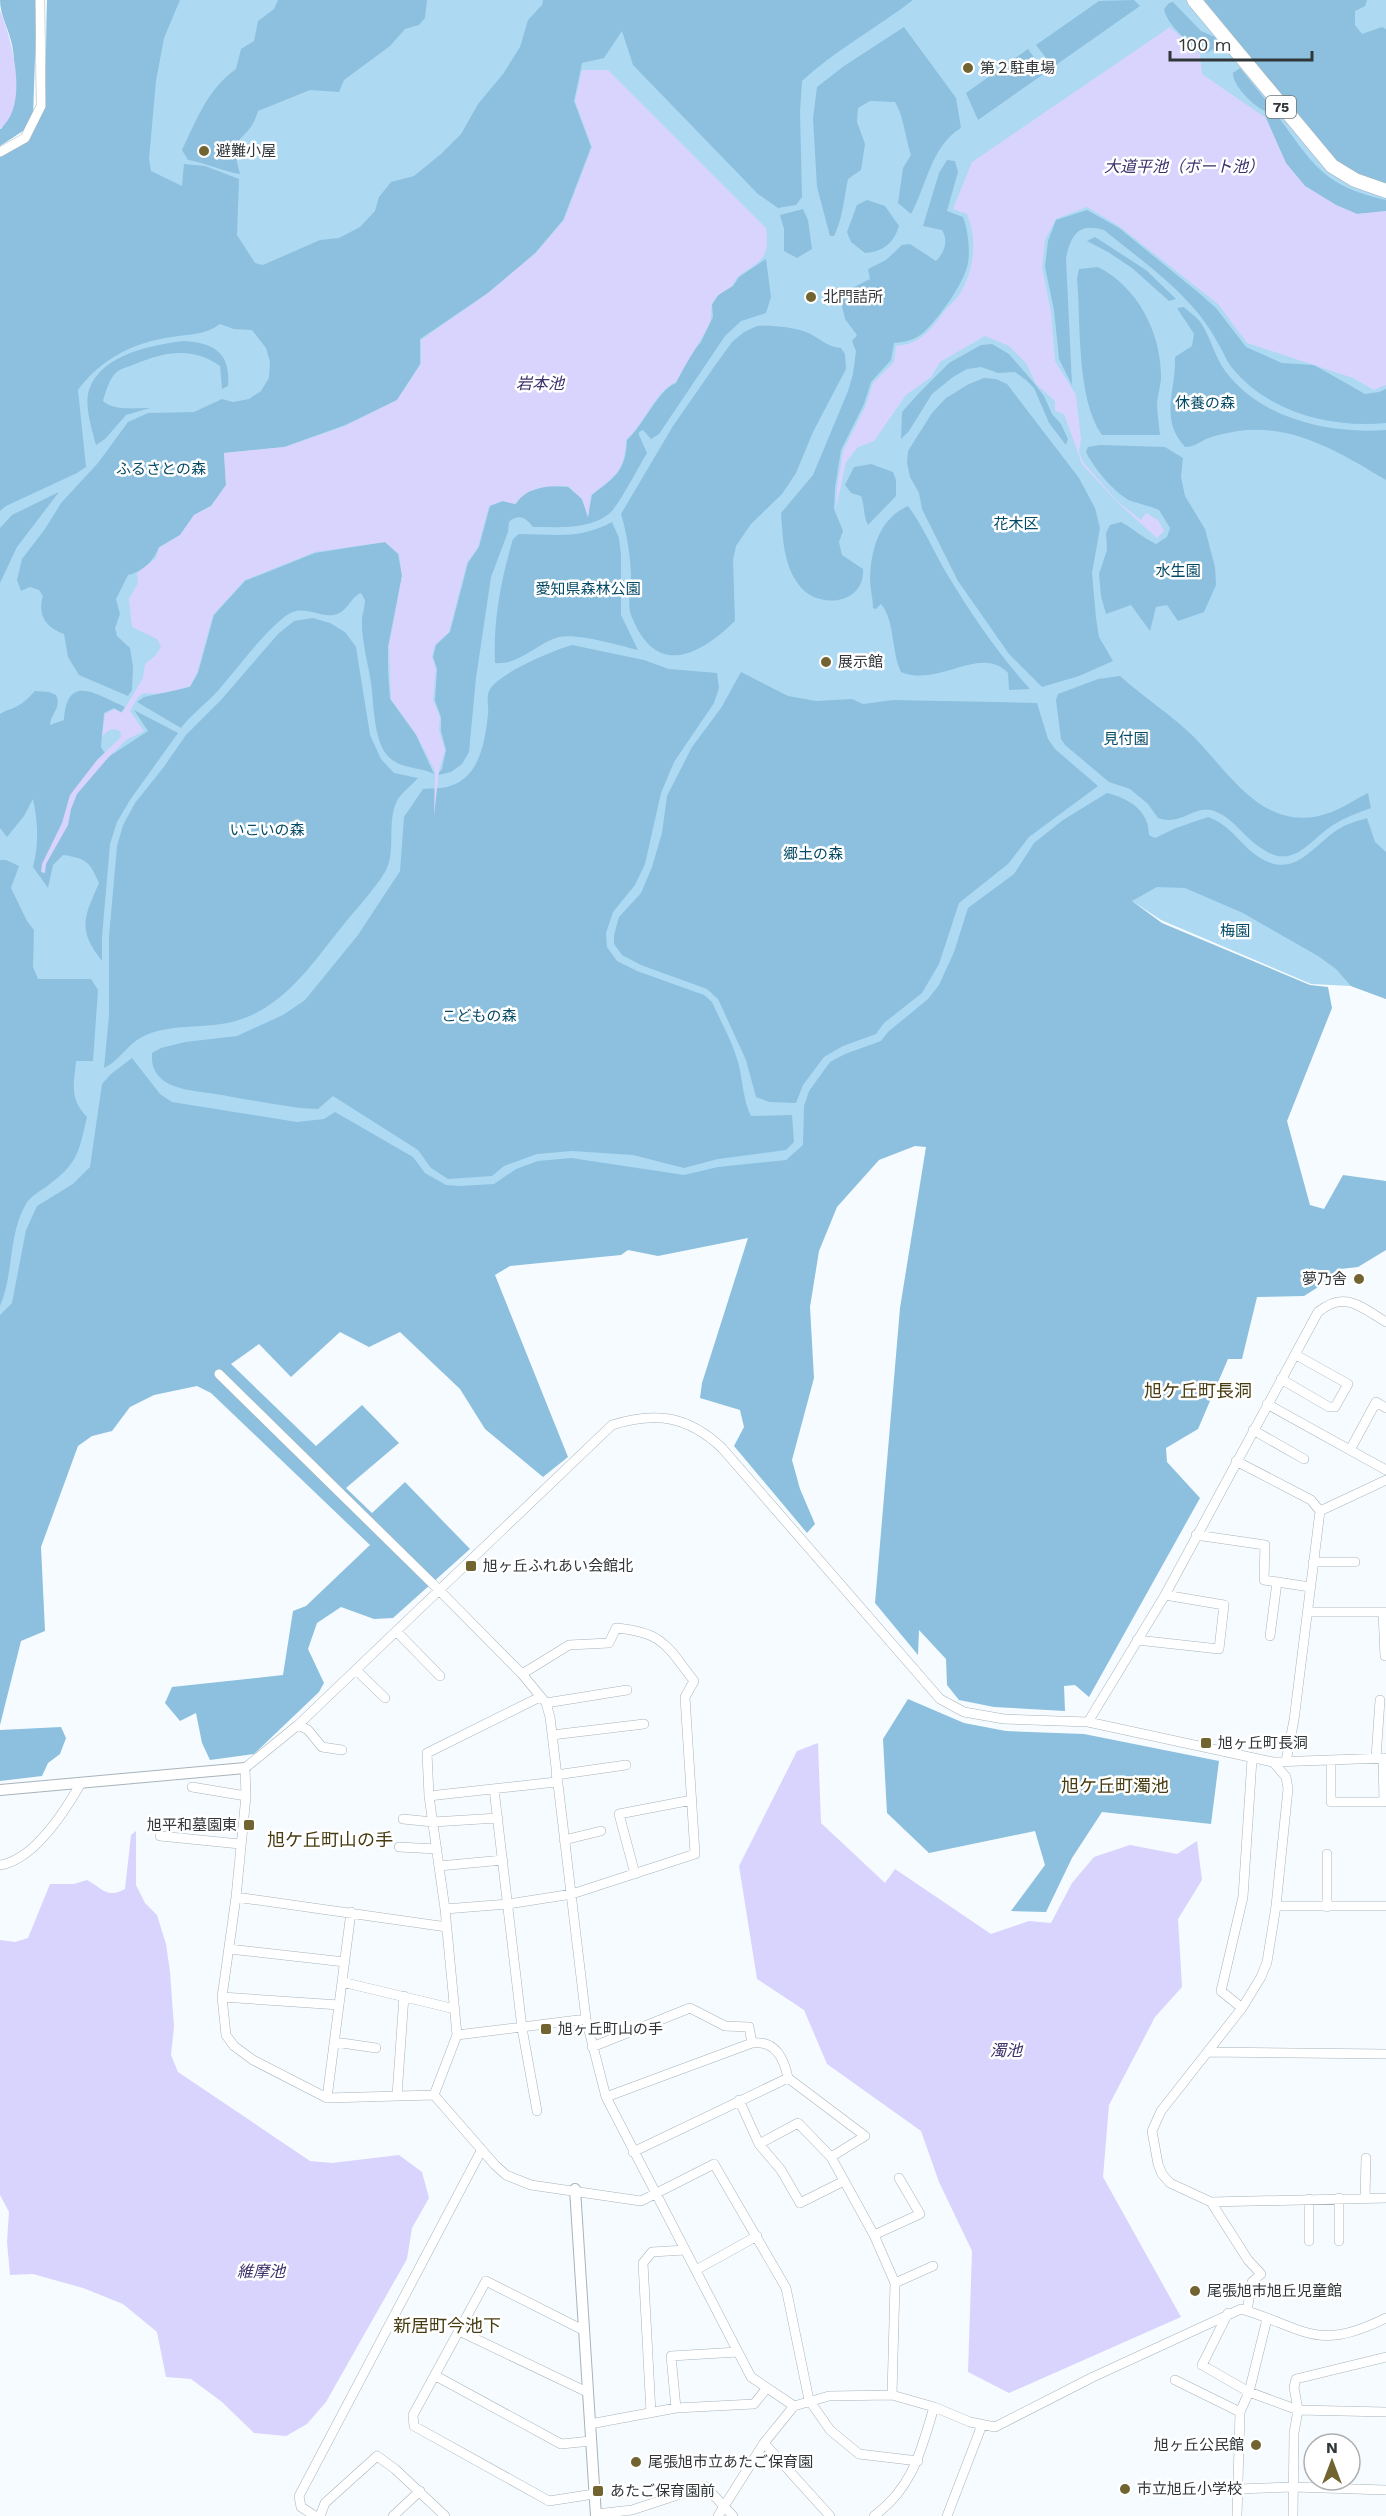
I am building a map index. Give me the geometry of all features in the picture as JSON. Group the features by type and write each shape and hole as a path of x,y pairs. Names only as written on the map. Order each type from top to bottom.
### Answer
{"main road":[{"name":"75","path":"1194,0 1332,166 1355,180 1386,191"}],"street":[{"path":"0,152 25,138 41,106 40,0"},
{"path":"1088,1722 1164,1595 1318,1312 1326,1305 1337,1301 1355,1304 1386,1322"},
{"path":"1281,1379 1329,1407 1335,1407 1348,1384 1296,1355"},
{"path":"219,1374 440,1590 522,1674 543,1700 552,1735 586,2019 606,2097 751,2377 794,2406"},
{"path":"1350,1450 1376,1402 1386,1408"},
{"path":"1267,1404 1386,1470"},
{"path":"0,1790 245,1768 298,1725 612,1425 635,1418 657,1417 681,1421 706,1432 940,1699 964,1712 1004,1719 1088,1722 1273,1762 1382,1758"},
{"path":"1253,1430 1304,1458"},
{"path":"1236,1461 1311,1500 1320,1511 1294,1720 1286,1761"},
{"path":"1320,1511 1386,1480"},
{"path":"1196,1535 1265,1545 1264,1580 1310,1587"},
{"path":"1313,1562 1355,1562"},
{"path":"1270,1635 1277,1582"},
{"path":"1137,1640 1219,1649 1224,1605 1164,1595"},
{"path":"1307,1612 1385,1612 1385,1656"},
{"path":"445,1909 508,1904 572,1894 695,1854 685,1697 694,1681 662,1641 636,1630 616,1628 609,1643 569,1645 522,1674"},
{"path":"396,1631 440,1676"},
{"path":"356,1670 385,1698"},
{"path":"434,2095 458,2035 445,1909 429,1796 427,1753 543,1700 627,1690"},
{"path":"1331,1760 1331,1802 1384,1802 1380,1700"},
{"path":"552,1735 644,1724"},
{"path":"298,1725 308,1730 322,1747 342,1749"},
{"path":"1242,2008 1221,1991 1243,1897 1252,1759"},
{"path":"1273,1762 1286,1777 1288,1790 1276,1906 1267,1962 1261,1977 1242,2008 1161,2111 1152,2132 1162,2174 1170,2183 1211,2202 1386,2198"},
{"path":"429,1796 494,1789 626,1765"},
{"path":"245,1768 246,1796 236,1897 222,1997 226,2036 234,2046 253,2060 327,2098 434,2095"},
{"path":"0,1865 16,1859 37,1842 66,1809 81,1783"},
{"path":"192,1787 246,1796"},
{"path":"494,1789 522,2028 537,2111"},
{"path":"635,1874 619,1814 692,1800"},
{"path":"404,1819 433,1822 498,1818"},
{"path":"564,1840 601,1832"},
{"path":"160,1836 240,1844"},
{"path":"399,1847 437,1849"},
{"path":"1327,1854 1327,1907"},
{"path":"439,1866 503,1860"},
{"path":"236,1897 447,1927"},
{"path":"1276,1906 1386,1906"},
{"path":"327,2098 351,1912"},
{"path":"229,1949 345,1962"},
{"path":"342,1982 455,2009"},
{"path":"398,2096 404,1996"},
{"path":"222,1997 339,2005"},
{"path":"592,2047 690,2008 725,2026 749,2027 752,2043"},
{"path":"458,2035 586,2019"},
{"path":"334,2042 376,2048"},
{"path":"606,2097 760,2042 774,2047 784,2060 788,2078 865,2136 831,2157"},
{"path":"1208,2052 1386,2054"},
{"path":"633,2152 788,2078"},
{"path":"434,2095 481,2151 506,2175 531,2185 575,2189 641,2201 714,2164 786,2288 809,2400 830,2430 859,2454 918,2461"},
{"path":"739,2100 759,2144 781,2170 800,2203 844,2181"},
{"path":"759,2144 798,2123 831,2157 874,2235 895,2283 892,2395"},
{"path":"315,2516 301,2507 299,2496 481,2151"},
{"path":"1365,2198 1366,2158"},
{"path":"874,2235 920,2214 899,2178"},
{"path":"575,2189 596,2515 632,2510 705,2486 734,2516"},
{"path":"1339,2198 1339,2241"},
{"path":"1309,2199 1309,2241"},
{"path":"1211,2202 1248,2260 1261,2274 1252,2282 1247,2311"},
{"path":"696,2270 756,2236"},
{"path":"651,2413 643,2263 652,2252 685,2250"},
{"path":"895,2283 933,2266"},
{"path":"583,2330 486,2281 413,2415 414,2426 549,2501 594,2494"},
{"path":"717,2516 764,2443 794,2406 809,2400 829,2396 892,2395 934,2407 982,2425 995,2427 1093,2377 1241,2309 1309,2335 1322,2337 1367,2328 1386,2318"},
{"path":"1228,2313 1202,2365 1249,2392 1298,2410 1386,2412"},
{"path":"1237,2516 1240,2412 1249,2392 1267,2319"},
{"path":"459,2331 587,2392"},
{"path":"676,2408 671,2356 738,2352"},
{"path":"1293,2516 1294,2433 1298,2410 1294,2386 1296,2379 1386,2357"},
{"path":"436,2376 561,2444 591,2441"},
{"path":"1175,2380 1240,2412"},
{"path":"590,2424 676,2408 754,2404 767,2388"},
{"path":"874,2516 904,2488 918,2461 934,2407"},
{"path":"947,2516 982,2425"},
{"path":"764,2443 830,2516"},
{"path":"320,2516 325,2503 377,2456 420,2491 445,2516"},
{"path":"1238,2489 1293,2487 1386,2490"},
{"path":"393,2516 420,2491"}],"green space":[{"path":"0,0 37,0 33,116 23,131 0,146 0,129 10,97 14,56 1,12"},
{"name":"愛知県森林公園","path":"47,0 1386,0 1386,999 1351,986 1311,984 1161,920 1132,901 816,1203 407,1253 61,1433 0,1663 0,156 29,141 45,107"},
{"name":"ふるさとの森","path":"47,0 180,0 164,38 156,81 149,159 151,171 182,186 184,164 205,166 239,179 237,235 255,263 263,265 320,240 339,238 360,227 375,211 379,197 391,182 414,176 441,154 461,134 478,104 503,74 520,47 528,20 542,5 543,0 913,0 828,59 802,81 800,111 802,197 796,205 778,208 758,194 633,65 622,31 604,58 582,63 574,101 591,147 563,220 535,253 488,293 420,339 420,364 397,400 345,425 284,447 224,453 226,485 211,506 194,515 180,535 159,547 147,565 128,575 116,599 120,614 115,628 117,636 130,648 133,667 132,690 128,696 79,675 68,657 64,634 52,628 44,620 41,609 43,596 39,590 30,587 21,591 17,580 22,559 61,503 98,463 128,422 148,413 194,412 222,399 233,402 249,399 261,391 269,378 270,362 266,348 252,330 234,329 220,324 203,332 158,339 119,354 97,369 78,390 86,467 0,511 0,156 29,141 45,107"},
{"path":"278,0 427,0 425,18 419,25 405,29 390,46 344,80 339,92 310,90 258,111 254,122 237,144 240,174 188,160 182,150 198,116 217,86 236,69 241,49 254,41 258,21 274,9"},
{"path":"1134,0 1140,6 1053,67 1036,45 1099,1"},
{"path":"1204,0 1367,0 1365,6 1355,11 1355,25 1362,34 1382,27 1386,29 1386,185 1366,178 1337,163"},
{"path":"1173,2 1201,31 1215,37 1221,50 1214,49 1206,53 1181,35 1170,22 1164,9"},
{"path":"904,27 956,98 961,128 951,136 936,155 911,214 898,203 903,168 911,155 895,102 870,101 858,108 857,122 865,144 861,170 848,179 839,222 834,236 830,236 817,187 813,119 817,87 844,66"},
{"path":"1028,49 1045,73 978,120 966,93"},
{"path":"1240,68 1272,108 1270,113 1252,102 1241,91 1233,73"},
{"path":"1277,115 1321,171 1347,188 1386,200 1386,211 1357,214 1336,205 1305,186 1286,164 1266,118"},
{"path":"947,160 955,161 958,172 947,211 963,217 968,242 967,267 955,292 936,319 917,337 894,343 891,360 871,382 864,404 841,450 834,509 843,531 839,542 842,555 863,569 862,581 856,590 838,600 817,598 807,593 799,585 790,568 782,532 781,513 813,475 853,374 856,351 852,341 857,335 845,319 840,298 844,292 870,279 868,269 886,260 902,245 910,244 936,261 939,258 945,247 942,230 923,226 939,173"},
{"path":"867,200 885,206 899,226 887,246 865,253 851,242 847,232 857,205"},
{"path":"803,209 808,220 812,249 797,258 784,251 784,229 780,215"},
{"path":"1087,210 1119,228 1199,293 1216,308 1246,347 1282,363 1314,365 1365,394 1386,389 1386,423 1344,423 1323,420 1283,407 1265,397 1233,369 1206,324 1180,294 1104,230 1095,228 1082,229 1077,232 1070,243 1066,258 1072,385 1059,359 1054,310 1045,267 1048,241 1056,220"},
{"path":"1095,237 1146,270 1176,299 1169,301 1132,268 1087,241"},
{"path":"766,259 771,297 766,313 741,321 725,336 659,434 651,439 643,430 639,432 647,453 614,509 602,518 583,525 533,527 525,519 519,517 509,522 508,532 491,577 476,678 469,752 462,764 451,772 439,775 446,750 441,731 441,717 435,701 437,669 433,657 436,645 450,632 468,563 479,547 490,506 503,501 516,504 524,493 547,486 568,487 582,499 588,517 592,495 613,478 622,466 627,440 663,393 676,383 691,354 701,342 713,317 712,305 719,294 733,286 739,277"},
{"path":"1098,267 1112,276 1136,299 1152,329 1160,362 1161,379 1157,403 1160,435 1102,435 1094,419 1088,401 1081,360 1077,278 1079,269"},
{"name":"休養の森","path":"1184,307 1201,323 1226,372 1259,402 1298,420 1320,426 1364,431 1386,430 1386,480 1316,442 1278,431 1238,431 1214,436 1193,446 1185,447 1177,436 1171,415 1175,357 1192,346 1194,334 1177,308"},
{"path":"757,326 801,330 831,346 841,348 845,354 846,369 813,432 796,473 782,494 751,524 736,546 733,560 735,621 721,634 692,652 678,655 665,654 652,648 641,635 631,615 629,606 630,559 621,514 673,426 732,342 744,332"},
{"path":"184,341 204,344 218,352 227,365 228,386 222,389 220,366 188,353 157,356 121,369 110,381 103,401 119,408 150,408 126,415 105,439 96,445 87,403 89,390 95,378 104,368 129,354 157,345"},
{"path":"992,344 1009,354 1044,396 1068,439 1066,445 1049,423 1034,388 1026,380 1015,372 998,373 981,367 967,369 932,394 909,431 901,439 902,412 920,392 949,363 981,345"},
{"name":"花木区","path":"984,378 996,379 1007,384 1079,478 1095,508 1100,528 1092,573 1096,618 1099,637 1113,661 1079,676 1042,687 1009,654 958,581 922,509 919,493 910,477 907,463 908,451 932,413 946,398"},
{"name":"水生園","path":"1100,445 1165,447 1183,458 1181,477 1185,496 1205,529 1215,567 1216,585 1204,612 1178,621 1167,605 1156,607 1150,631 1131,605 1106,614 1101,596 1099,574 1107,550 1106,533 1110,525 1121,522 1156,544 1167,537 1170,528 1159,510 1125,498 1106,480 1086,452 1088,447"},
{"path":"871,464 893,472 896,480 896,496 868,525 861,496 851,493 845,485 854,467"},
{"path":"59,492 17,547 0,583 0,528 12,515"},
{"path":"908,506 968,608 1030,689 1009,690 1008,673 997,665 985,663 930,675 901,672 889,619 881,604 876,609 873,608 870,579 872,557 878,536 890,519"},
{"path":"612,522 619,538 621,555 621,615 638,650 598,640 567,636 551,640 512,661 495,663 495,631 499,600 513,539 519,534 578,534"},
{"path":"385,542 398,554 402,576 388,646 390,699 416,735 434,774 396,762 385,753 381,744 375,723 364,643 362,618 365,600 361,593 338,614 298,611 285,617 275,625 214,695 181,728 137,702 144,697 190,687 198,673 214,615 245,581 315,553"},
{"name":"いこいの森","path":"313,618 330,623 345,632 356,647 370,735 381,759 394,773 418,778 397,801 392,819 389,864 369,894 305,972 280,997 250,1016 232,1022 163,1030 142,1037 104,1068 109,1015 109,937 117,846 123,825 135,803 186,735 221,700 278,634 294,621"},
{"name":"こどもの森","path":"572,645 644,660 669,669 717,673 719,688 714,703 674,762 661,793 645,864 635,885 613,912 606,933 607,947 617,961 637,971 704,995 712,1002 736,1054 746,1104 751,1116 792,1115 794,1142 786,1150 718,1159 684,1168 633,1155 572,1151 537,1154 504,1166 492,1176 448,1179 431,1168 418,1150 333,1096 318,1109 300,1108 188,1090 166,1082 158,1075 153,1066 152,1053 161,1048 185,1042 237,1036 283,1015 305,1000 358,935 400,871 404,817 423,789 450,786 468,775 474,766 483,746 488,693 494,684 526,664"},
{"name":"郷土の森","path":"741,672 788,696 816,701 852,699 863,704 893,700 1037,703 1048,739 1055,749 1098,786 1029,837 1008,864 959,903 939,964 922,993 884,1023 876,1034 843,1046 824,1057 803,1085 796,1103 769,1102 756,1097 746,1060 718,999 707,989 641,965 622,955 614,944 619,917 641,893 652,867 662,833 667,796 692,747 721,708"},
{"name":"見付園","path":"1120,676 1194,737 1237,784 1269,810 1288,816 1309,818 1332,812 1368,793 1371,808 1333,825 1307,846 1290,856 1270,853 1252,842 1231,821 1211,810 1198,811 1173,820 1158,818 1148,804 1130,789 1109,782 1065,745 1061,739 1056,700 1058,694 1098,679"},
{"path":"35,691 56,695 58,703 50,725 64,720 66,705 71,696 77,692 94,693 125,707 121,712 114,708 104,713 101,747 104,752 113,754 148,731 134,710 178,733 117,822 110,844 102,961 86,932 87,914 99,883 90,866 82,860 63,855 53,865 48,888 33,867 37,833 33,799 24,816 7,837 0,828 0,714 21,704"},
{"path":"1107,793 1136,806 1145,819 1149,835 1155,838 1208,817 1224,825 1248,849 1262,859 1284,865 1303,858 1340,828 1367,818 1375,842 1386,852 1386,999 1351,986 1336,969 1318,956 1243,913 1185,888 1157,887 1132,901 1162,923 1310,985 1328,987 1332,1008 1287,1121 1310,1205 1324,1209 1343,1175 1386,1181 1386,1250 1358,1267 1340,1269 1323,1284 1304,1296 1257,1297 1242,1359 1228,1359 1198,1429 1166,1448 1167,1462 1200,1498 1089,1697 1075,1685 1064,1686 1065,1711 994,1707 959,1700 947,1685 946,1659 919,1630 918,1655 875,1603 900,1308 926,1147 915,1146 879,1160 837,1207 819,1251 810,1307 814,1378 792,1460 800,1489 815,1524 807,1533 734,1446 744,1427 740,1410 700,1398 702,1383 748,1238 658,1256 628,1250 621,1255 510,1266 495,1275 568,1457 543,1477 485,1429 460,1389 400,1332 369,1347 340,1332 291,1377 259,1344 231,1364 316,1446 362,1405 399,1443 346,1488 372,1513 405,1482 470,1549 393,1618 374,1619 341,1607 317,1623 308,1649 324,1683 319,1692 254,1754 210,1760 202,1743 196,1713 180,1721 165,1703 172,1687 283,1675 293,1611 306,1606 370,1545 211,1393 197,1386 154,1395 130,1407 112,1431 92,1436 78,1446 41,1547 45,1631 21,1641 0,1725 0,1315 12,1303 26,1230 37,1206 73,1184 90,1167 102,1084 111,1074 132,1058 160,1094 172,1102 297,1122 324,1119 335,1112 413,1157 425,1173 446,1185 494,1184 516,1169 538,1161 571,1158 684,1175 718,1167 786,1160 803,1145 804,1106 809,1091 830,1062 881,1041 888,1032 928,999 939,985 954,952 968,908 1014,874 1034,843 1063,820"},
{"path":"0,860 6,860 19,866 11,888 27,921 34,930 33,967 38,979 91,979 98,990 93,1061 76,1061 75,1097 77,1104 87,1117 79,1147 73,1162 31,1198 20,1216 0,1306"},
{"path":"908,1699 964,1723 1006,1731 1084,1734 1219,1761 1211,1824 1102,1812 1072,1858 1046,1912 1011,1911 1045,1865 1035,1831 929,1853 887,1813 883,1739"},
{"path":"61,1727 66,1738 60,1754 48,1763 42,1776 0,1781 0,1730"}],"water":[{"path":"0,10 13,55 16,89 9,118 0,129"},
{"name":"大道平池（ボート池）","path":"1170,27 1200,54 1202,74 1266,118 1286,163 1305,186 1336,205 1357,214 1386,211 1386,385 1374,390 1353,378 1247,343 1218,304 1119,226 1087,207 1056,219 1045,240 1042,267 1051,312 1055,361 1076,395 1081,439 1079,452 1083,462 1118,502 1141,520 1146,513 1158,520 1164,531 1157,538 1118,503 1082,464 1064,414 1055,411 1055,401 1036,384 1026,363 1009,346 985,336 940,362 931,377 906,395 874,441 858,447 846,462 836,509 843,451 866,405 873,383 894,362 896,346 912,343 924,336 959,295 968,276 973,255 970,224 967,214 953,209 972,162"},
{"name":"岩本池","path":"582,70 608,70 766,228 767,246 763,257 714,300 710,322 676,382 656,399 626,440 623,460 617,473 591,495 588,517 582,499 568,486 539,488 520,498 515,504 502,501 489,506 478,547 467,563 449,632 435,645 432,656 436,669 433,700 440,717 439,730 445,750 439,771 434,816 435,771 416,734 391,699 389,646 402,576 399,554 385,542 315,552 245,580 213,615 197,673 190,686 160,693 144,693 138,697 130,711 144,731 126,740 77,794 68,825 46,864 45,873 41,872 42,864 62,823 70,795 97,760 121,737 120,731 113,729 102,737 105,714 114,709 122,713 143,678 145,664 161,647 157,639 132,627 129,599 138,583 137,573 156,558 159,548 180,535 194,515 211,506 226,485 224,453 285,447 345,426 397,400 421,364 421,340 488,293 536,253 564,220 592,147 575,101"},
{"name":"濁池","path":"818,1743 821,1823 885,1883 895,1869 991,1934 1029,1921 1051,1923 1072,1883 1094,1857 1130,1845 1177,1854 1197,1841 1202,1880 1178,1919 1182,1987 1155,2017 1109,2105 1103,2177 1181,2317 1009,2393 968,2372 972,2251 939,2182 921,2131 827,2064 804,2010 757,1979 739,1866 797,1751"},
{"name":"維摩池","path":"136,1831 136,1885 145,1903 157,1915 166,1944 174,2027 171,2055 178,2072 310,2161 332,2163 399,2155 422,2172 429,2198 412,2228 407,2259 326,2402 307,2424 286,2436 254,2433 222,2402 191,2379 166,2377 157,2332 123,2304 83,2288 33,2274 10,2275 7,2242 9,2212 0,2195 0,1940 15,1942 28,1938 50,1884 74,1884 87,1880 109,1893 125,1889 131,1835"}],"place":[{"name":"第２駐車場","path":"968,68"},
{"name":"避難小屋","path":"204,151"},
{"name":"北門詰所","path":"811,297"},
{"name":"展示館","path":"826,662"},
{"name":"夢乃舎","path":"1359,1279"},
{"name":"旭ヶ丘ふれあい会館北","path":"471,1566"},
{"name":"旭ヶ丘町長洞","path":"1206,1743"},
{"name":"旭平和墓園東","path":"249,1825"},
{"name":"旭ヶ丘町山の手","path":"546,2029"},
{"name":"尾張旭市旭丘児童館","path":"1195,2291"},
{"name":"旭ヶ丘公民館","path":"1256,2445"},
{"name":"尾張旭市立あたご保育園","path":"636,2462"},
{"name":"市立旭丘小学校","path":"1125,2489"},
{"name":"あたご保育園前","path":"598,2491"}],"district":[{"name":"旭ケ丘町長洞","path":"1198,1391"},
{"name":"旭ケ丘町濁池","path":"1115,1786"},
{"name":"旭ケ丘町山の手","path":"330,1840"},
{"name":"新居町今池下","path":"447,2326"}],"park label":[{"name":"梅園","path":"1235,931"}]}
